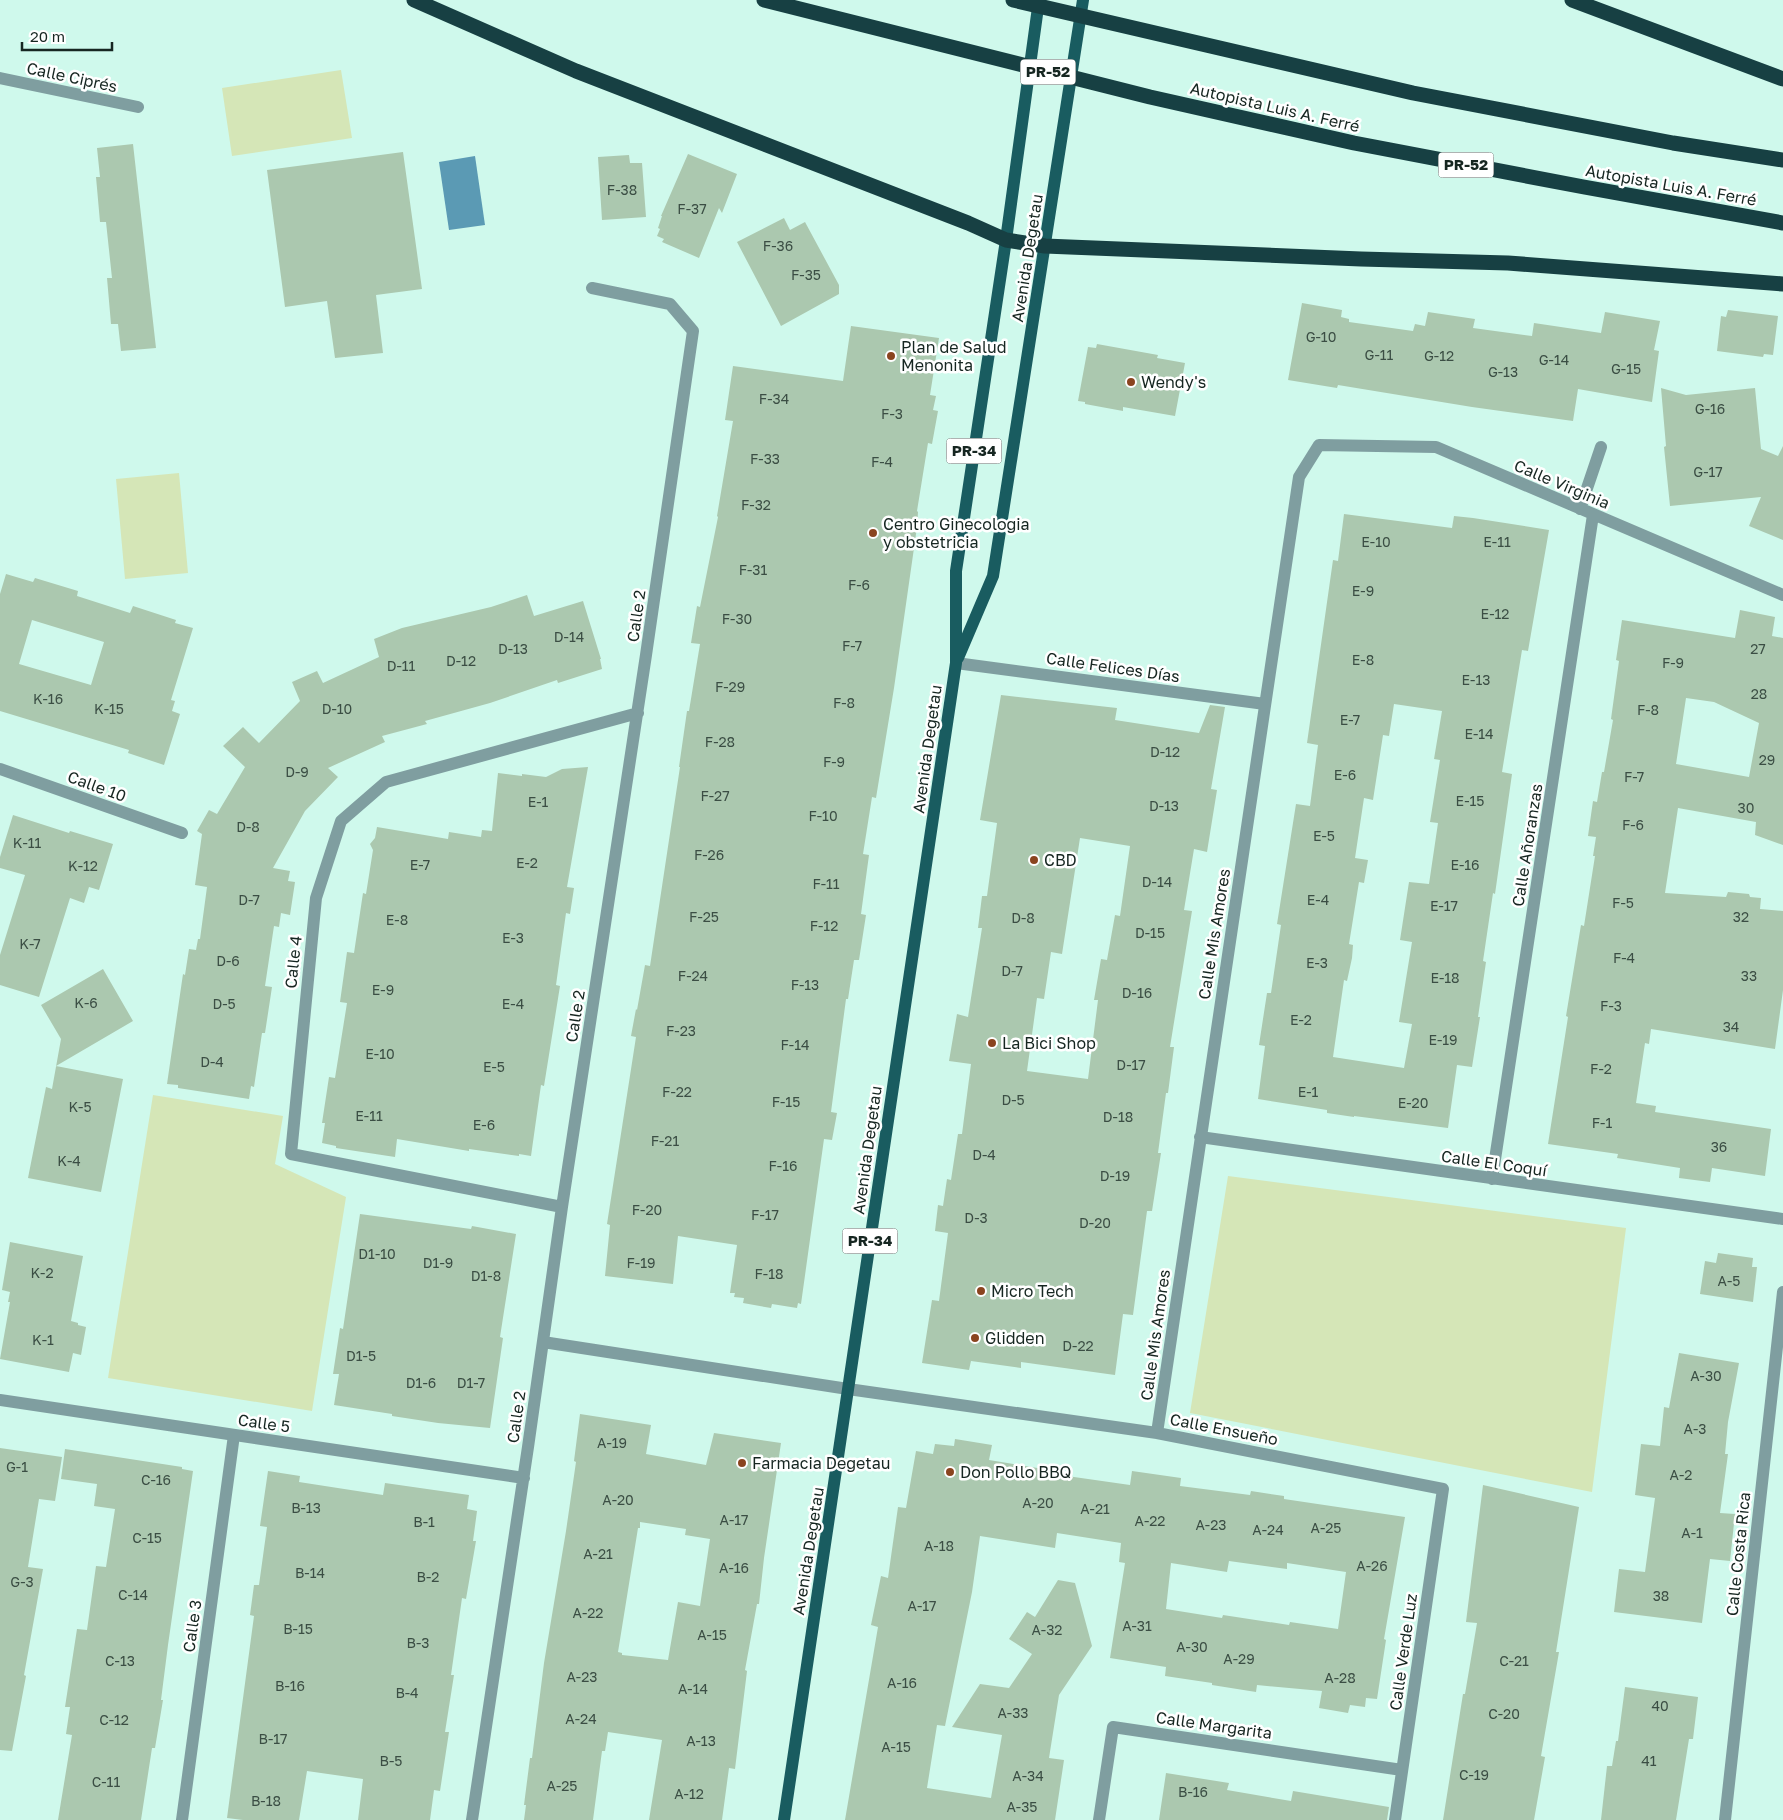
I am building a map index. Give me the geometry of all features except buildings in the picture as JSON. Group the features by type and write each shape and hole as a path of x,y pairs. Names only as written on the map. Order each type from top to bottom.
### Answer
{"highway":[{"path":"414,0 576,71 968,223 1006,240 1045,246 1508,263 1783,284"},
{"name":"Autopista Luis A. Ferré","path":"764,0 1150,97 1354,143 1584,188 1783,223"},
{"path":"1013,0 1413,93 1664,141 1783,160"},
{"path":"1572,0 1783,80"}],"main road":[{"name":"Avenida Degetau","path":"784,1820 956,663 956,571 1006,240 1039,0"},
{"name":"Avenida Degetau","path":"956,663 993,576 1083,0"}],"street":[{"name":"Calle Ciprés","path":"0,78 138,107"},
{"name":"Calle 2","path":"472,1820 524,1478 562,1207 638,713 693,331 670,304 592,288"},
{"name":"Calle Virginia","path":"1320,445 1436,447 1783,595"},
{"name":"Calle Mis Amores","path":"1157,1433 1300,477 1320,445"},
{"path":"1580,509 1601,447"},
{"name":"Calle Añoranzas","path":"1492,1179 1593,515"},
{"name":"Calle Felices Días","path":"956,663 1265,704"},
{"name":"Calle 4","path":"562,1207 290,1154 316,898 341,821 386,782 638,713"},
{"name":"Calle 10","path":"0,769 182,834"},
{"name":"Calle El Coquí","path":"1200,1137 1783,1219"},
{"name":"Calle Costa Rica","path":"1725,1820 1783,1292"},
{"name":"Calle Ensueño","path":"543,1342 848,1389 1157,1433 1443,1489"},
{"name":"Calle 5","path":"0,1400 524,1478"},
{"name":"Calle 3","path":"182,1820 234,1435"},
{"name":"Calle Verde Luz","path":"1395,1820 1443,1489"},
{"name":"Calle Margarita","path":"1100,1820 1114,1726 1402,1770"}],"green space":[{"path":"341,70 352,138 232,156 222,88"},
{"path":"179,473 188,573 125,579 116,479"},
{"path":"153,1095 283,1116 275,1164 346,1197 312,1411 108,1378"},
{"path":"1228,1176 1626,1228 1592,1492 1190,1413"}],"water":[{"path":"475,156 485,225 449,230 439,162"}],"place":[{"name":"Plan de Salud Menonita","path":"891,356"},
{"name":"Wendy's","path":"1131,382"},
{"name":"Centro Ginecologia y obstetricia","path":"873,533"},
{"name":"CBD","path":"1034,860"},
{"name":"La Bici Shop","path":"992,1043"},
{"name":"Micro Tech","path":"981,1291"},
{"name":"Glidden","path":"975,1338"},
{"name":"Farmacia Degetau","path":"742,1463"},
{"name":"Don Pollo BBQ","path":"950,1472"}]}
